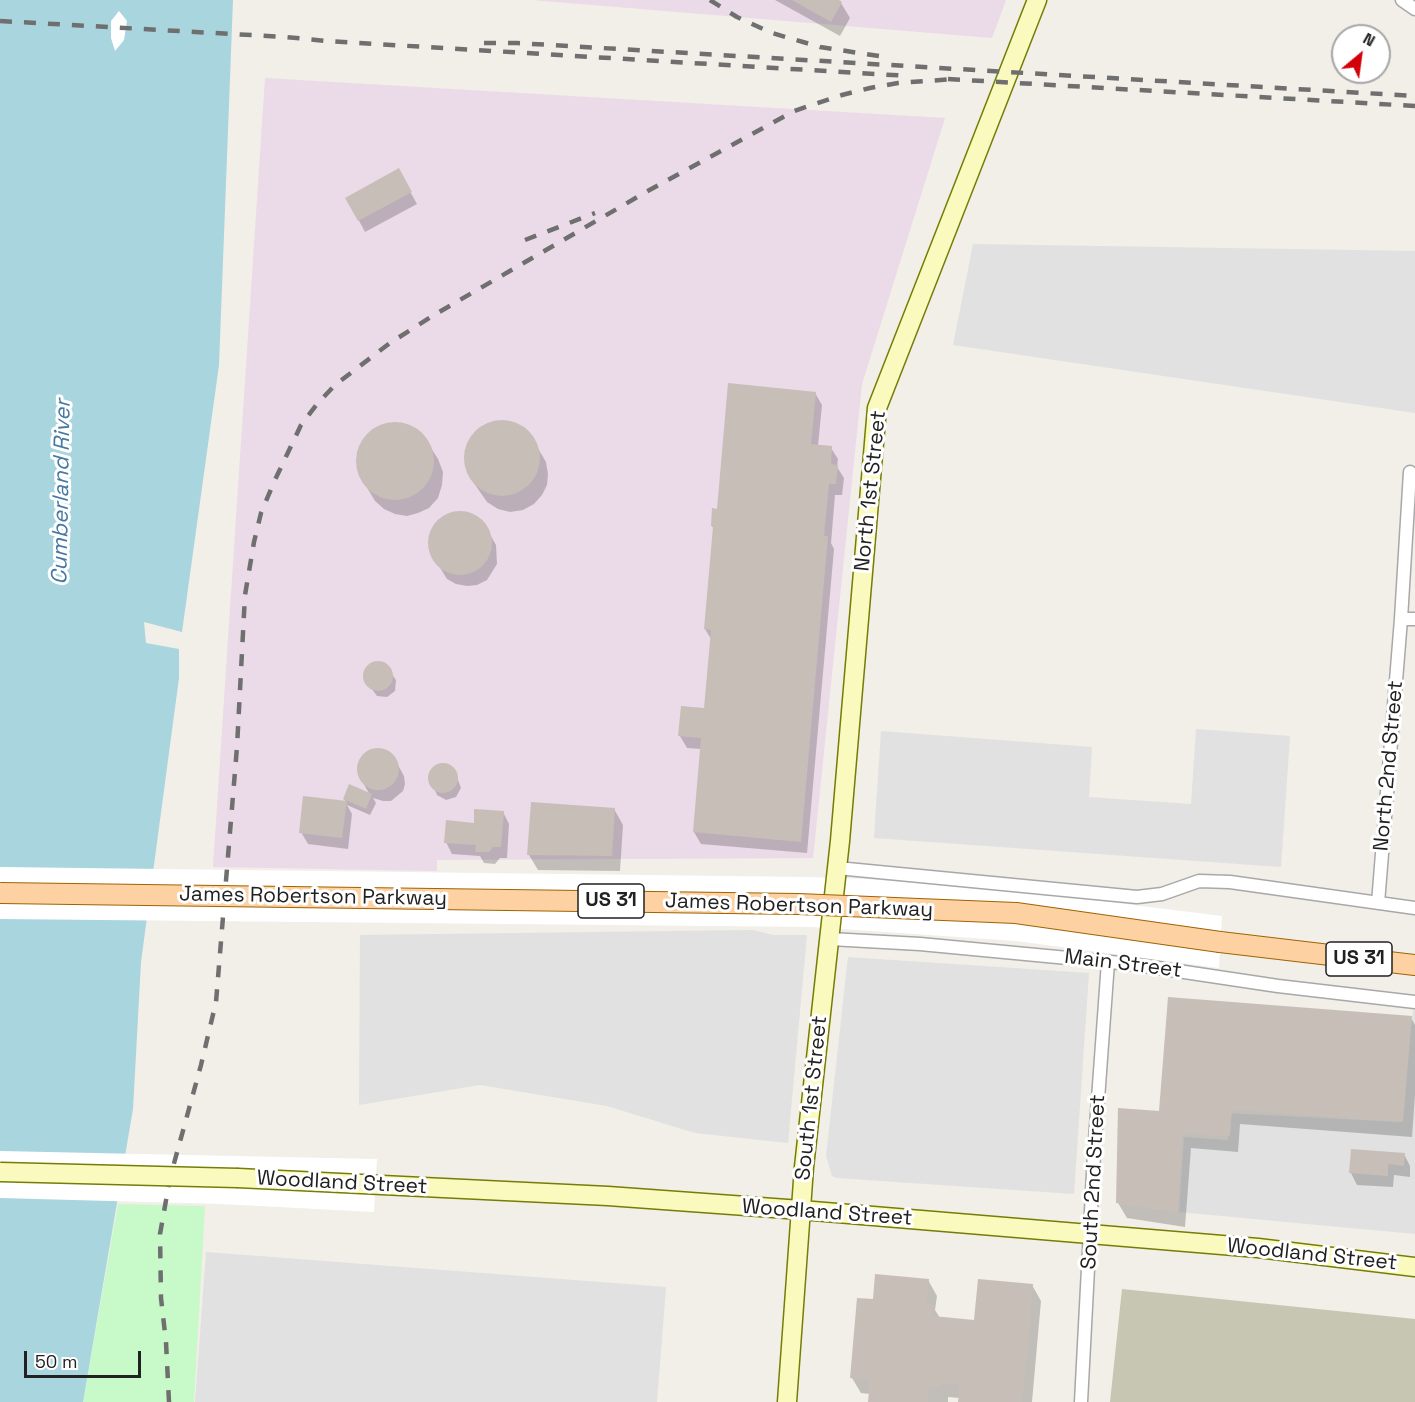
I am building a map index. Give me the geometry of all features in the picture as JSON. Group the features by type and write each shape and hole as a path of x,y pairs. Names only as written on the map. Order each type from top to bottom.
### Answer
{"main road":[{"name":"James Robertson Parkway","path":"0,893 820,905 1016,913 1220,942 1415,965"}],"street":[{"name":"North 1st Street","path":"833,902 877,408 1037,0"},
{"path":"1402,0 1415,9"},
{"name":"North 2nd Street","path":"1378,903 1401,619 1410,472"},
{"path":"1401,619 1415,619"},
{"path":"837,868 1137,897 1162,894 1199,881 1230,882 1415,908"},
{"name":"South 1st Street","path":"787,1402 804,1167 833,902"},
{"name":"Main Street","path":"830,939 932,945 1108,962 1415,1002"},
{"name":"South 2nd Street","path":"1081,1402 1094,1154 1108,962"},
{"name":"Woodland Street","path":"0,1172 238,1178 585,1195 801,1210 1290,1251 1415,1267"}],"shaded area":[{"path":"532,0 1006,0 992,38"},
{"path":"265,78 945,118 862,384 813,858 437,860 437,871 213,867"},
{"path":"973,244 1415,251 1415,413 953,345"},
{"path":"1196,729 1290,736 1281,867 874,838 881,731 1092,747 1089,797 1191,804"},
{"path":"753,930 773,935 807,935 788,1143 695,1133 607,1106 480,1085 359,1105 360,935"},
{"path":"848,957 1089,973 1074,1194 832,1176 826,1156"},
{"path":"1413,1010 1415,1010 1415,1234 1179,1212 1184,1137 1228,1140 1228,1113 1400,1122"},
{"path":"206,1252 666,1287 657,1402 195,1402"},
{"path":"1122,1289 1415,1319 1415,1402 1110,1402"}],"green space":[{"path":"118,1204 205,1206 194,1402 83,1402"}],"water":[{"name":"Cumberland River","path":"0,0 233,0 219,365 182,632 144,622 146,643 179,649 179,678 141,962 133,1109 83,1402 0,1402"}],"pier":[{"path":"119,11 127,21 124,40 115,51 111,38 111,21"},
{"path":"0,867 810,877 1021,891 1222,916 1219,968 1016,941 812,927 0,919"},
{"path":"0,1151 377,1159 374,1212 220,1204 0,1198"}],"building":[{"path":"792,0 839,0 842,2 831,22"},
{"path":"399,168 412,192 358,221 345,198"},
{"path":"728,383 816,392 811,444 832,446 831,464 838,465 836,484 829,484 824,536 828,536 801,842 693,832 701,738 678,736 681,706 704,708 711,630 704,629 713,527 711,526 712,508 717,509"},
{"path":"502,420 517,423 529,431 537,443 540,458 537,473 529,485 517,493 502,496 487,493 475,485 467,473 464,458 467,443 475,431 487,423"},
{"path":"387,422 403,422 417,428 428,439 434,453 434,469 428,483 417,494 403,500 387,500 373,494 362,483 356,469 356,453 362,439 373,428"},
{"path":"460,511 478,517 486,525 492,543 486,561 478,569 460,575 442,569 434,561 428,543 434,525 442,517"},
{"path":"378,661 389,665 393,676 389,687 378,691 367,687 363,676 367,665"},
{"path":"378,748 386,749 393,754 398,761 398,777 393,784 386,789 378,790 370,789 363,784 358,777 357,769 358,761 363,754 370,749"},
{"path":"443,763 454,767 458,778 454,789 443,793 432,789 428,778 432,767"},
{"path":"349,784 372,794 366,809 343,799"},
{"path":"303,796 347,801 342,838 299,833"},
{"path":"531,802 615,808 612,856 527,855"},
{"path":"474,809 504,811 501,847 493,847 489,852 475,852 476,845 444,843 446,820 474,823"},
{"path":"1168,997 1412,1016 1403,1122 1232,1109 1230,1136 1182,1133 1177,1212 1116,1203 1118,1108 1159,1111"},
{"path":"1351,1149 1405,1153 1404,1166 1388,1164 1388,1176 1349,1173"},
{"path":"875,1274 929,1279 926,1304 934,1305 933,1316 974,1320 978,1279 1033,1284 1022,1402 958,1402 960,1384 940,1382 939,1389 928,1388 927,1402 868,1402 870,1380 850,1378 857,1298 873,1299"}],"railway":[{"path":"710,0 737,17 772,33 820,47 885,57"},
{"path":"0,21 909,76"},
{"path":"484,43 517,43 1415,96"},
{"path":"948,79 1415,106"},
{"path":"169,1402 161,1298 160,1234 170,1178 216,1002 237,747 245,595 261,513 301,425 335,385 390,343 646,192 794,111 870,88 898,83 955,79"},
{"path":"525,240 595,213"}]}
